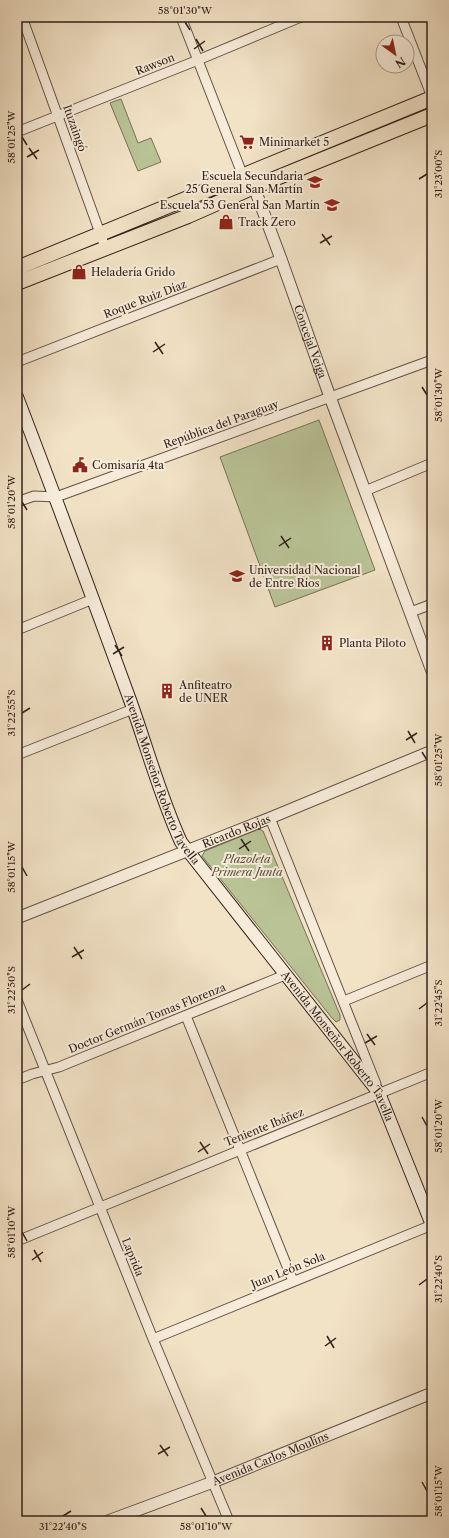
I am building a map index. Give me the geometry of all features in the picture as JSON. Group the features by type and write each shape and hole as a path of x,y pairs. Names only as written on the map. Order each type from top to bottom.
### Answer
{"main road":[{"path":"17,268 432,97"},
{"path":"17,283 105,247 188,216 254,187 432,115"},
{"name":"Avenida Monseñor Roberto Tavella","path":"17,397 56,497 133,709 172,823 181,842 379,1093 432,1225"}],"street":[{"name":"Ituzaingó","path":"22,17 105,247"},
{"name":"Concejal Veiga","path":"181,17 243,176 254,187 432,671"},
{"name":"Rawson","path":"17,132 301,17"},
{"path":"401,17 432,97"},
{"name":"Roque Ruiz Díaz","path":"17,362 281,259"},
{"name":"República del Paraguay","path":"17,502 34,496 56,497 432,360"},
{"path":"365,491 432,464"},
{"path":"17,630 93,599"},
{"path":"410,612 432,604"},
{"path":"17,755 133,709"},
{"name":"Ricardo Rojas","path":"17,918 270,818 432,751"},
{"path":"270,818 344,1001 379,1093"},
{"path":"344,1001 432,965"},
{"name":"Doctor Germán Tomas Florenza","path":"17,1080 45,1070 59,1067 285,975"},
{"name":"Laprida","path":"17,1000 153,1339 229,1521"},
{"path":"186,1016 293,1281"},
{"name":"Teniente Ibáñez","path":"17,1241 432,1072"},
{"name":"Juan León Sola","path":"153,1339 432,1225"},
{"name":"Avenida Carlos Moulins","path":"108,1521 213,1482 432,1393"}],"green space":[{"path":"121,99 138,143 151,138 161,162 138,171 110,103"},
{"path":"319,420 375,570 275,607 220,457"},
{"name":"Plazoleta Primera Junta","path":"259,829 263,831 340,1015 340,1020 336,1022 202,856 205,851"}],"place":[{"name":"Minimarket 5","path":"247,142"},
{"name":"Escuela Secundaria 25 General San Martín","path":"315,182"},
{"name":"Escuela 53 General San Martín","path":"332,205"},
{"name":"Track Zero","path":"226,222"},
{"name":"Heladería Grido","path":"79,272"},
{"name":"Comisaría 4ta","path":"80,465"},
{"name":"Universidad Nacional de Entre Ríos","path":"237,576"},
{"name":"Planta Piloto","path":"327,643"},
{"name":"Anfiteatro de UNER","path":"167,691"}]}
